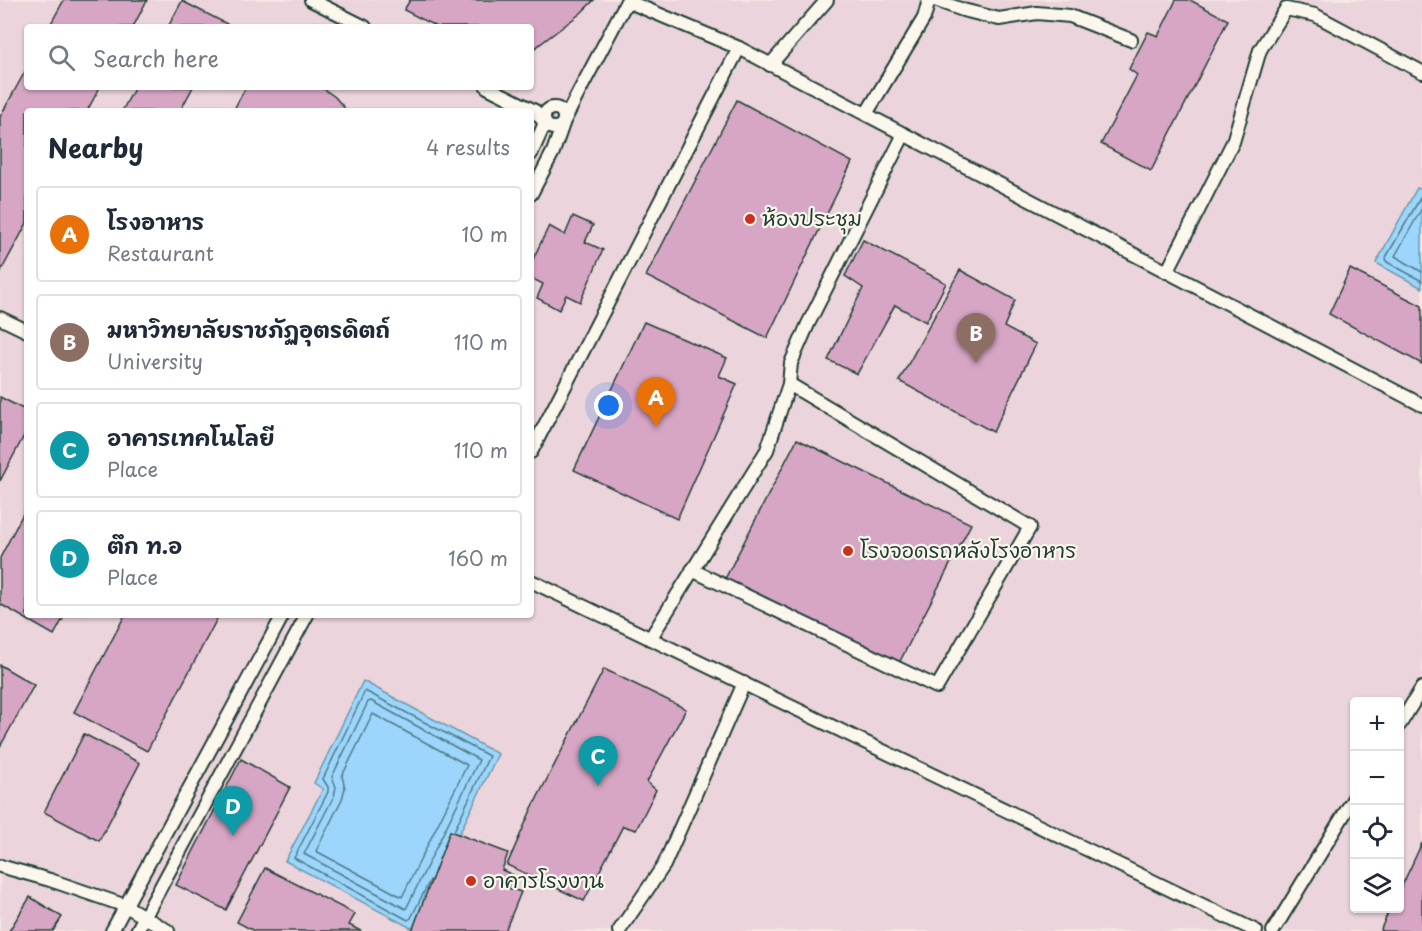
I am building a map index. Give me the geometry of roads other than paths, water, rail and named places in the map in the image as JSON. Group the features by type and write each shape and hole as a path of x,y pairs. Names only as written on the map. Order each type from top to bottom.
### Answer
{"lane":[{"path":"311,0 359,24"},
{"path":"770,65 827,0"},
{"path":"866,114 924,18 929,0"},
{"path":"935,0 999,19 1037,13 1070,16 1131,40"},
{"path":"534,188 553,152 564,121 627,1 739,48 1422,405"},
{"path":"1167,272 1233,142 1260,50 1286,9 1315,15 1422,72"},
{"path":"534,446 739,48"},
{"path":"493,90 530,108"},
{"path":"534,147 545,123 544,114 580,90"},
{"path":"555,108 562,113 564,121 557,127 552,127 545,123 536,111 555,108"},
{"path":"650,639 767,450 789,384 791,363 808,324 903,134"},
{"path":"0,318 24,330"},
{"path":"692,570 937,687 1030,527 789,384"},
{"path":"534,582 1256,931"},
{"path":"112,931 281,618"},
{"path":"137,931 305,618"},
{"path":"620,931 664,865 744,683"},
{"path":"1404,717 1422,687"},
{"path":"1273,931 1350,805"},
{"path":"0,866 126,906 168,931"}],"water":[{"path":"1417,188 1422,190 1422,288 1376,263"},
{"path":"363,681 498,754 413,929 285,861 323,789 314,783"}],"place":[{"name":"ห้องประชุม","path":"750,219"},
{"name":"มหาวิทยาลัยราชภัฏอุตรดิตถ์","path":"976,363"},
{"name":"โรงอาหาร","path":"656,427"},
{"name":"โรงจอดรถหลังโรงอาหาร","path":"848,551"},
{"name":"อาคารเทคโนโลยี","path":"598,786"},
{"name":"ตึก ท.อ","path":"233,836"},
{"name":"อาคารโรงงาน","path":"471,881"}]}
